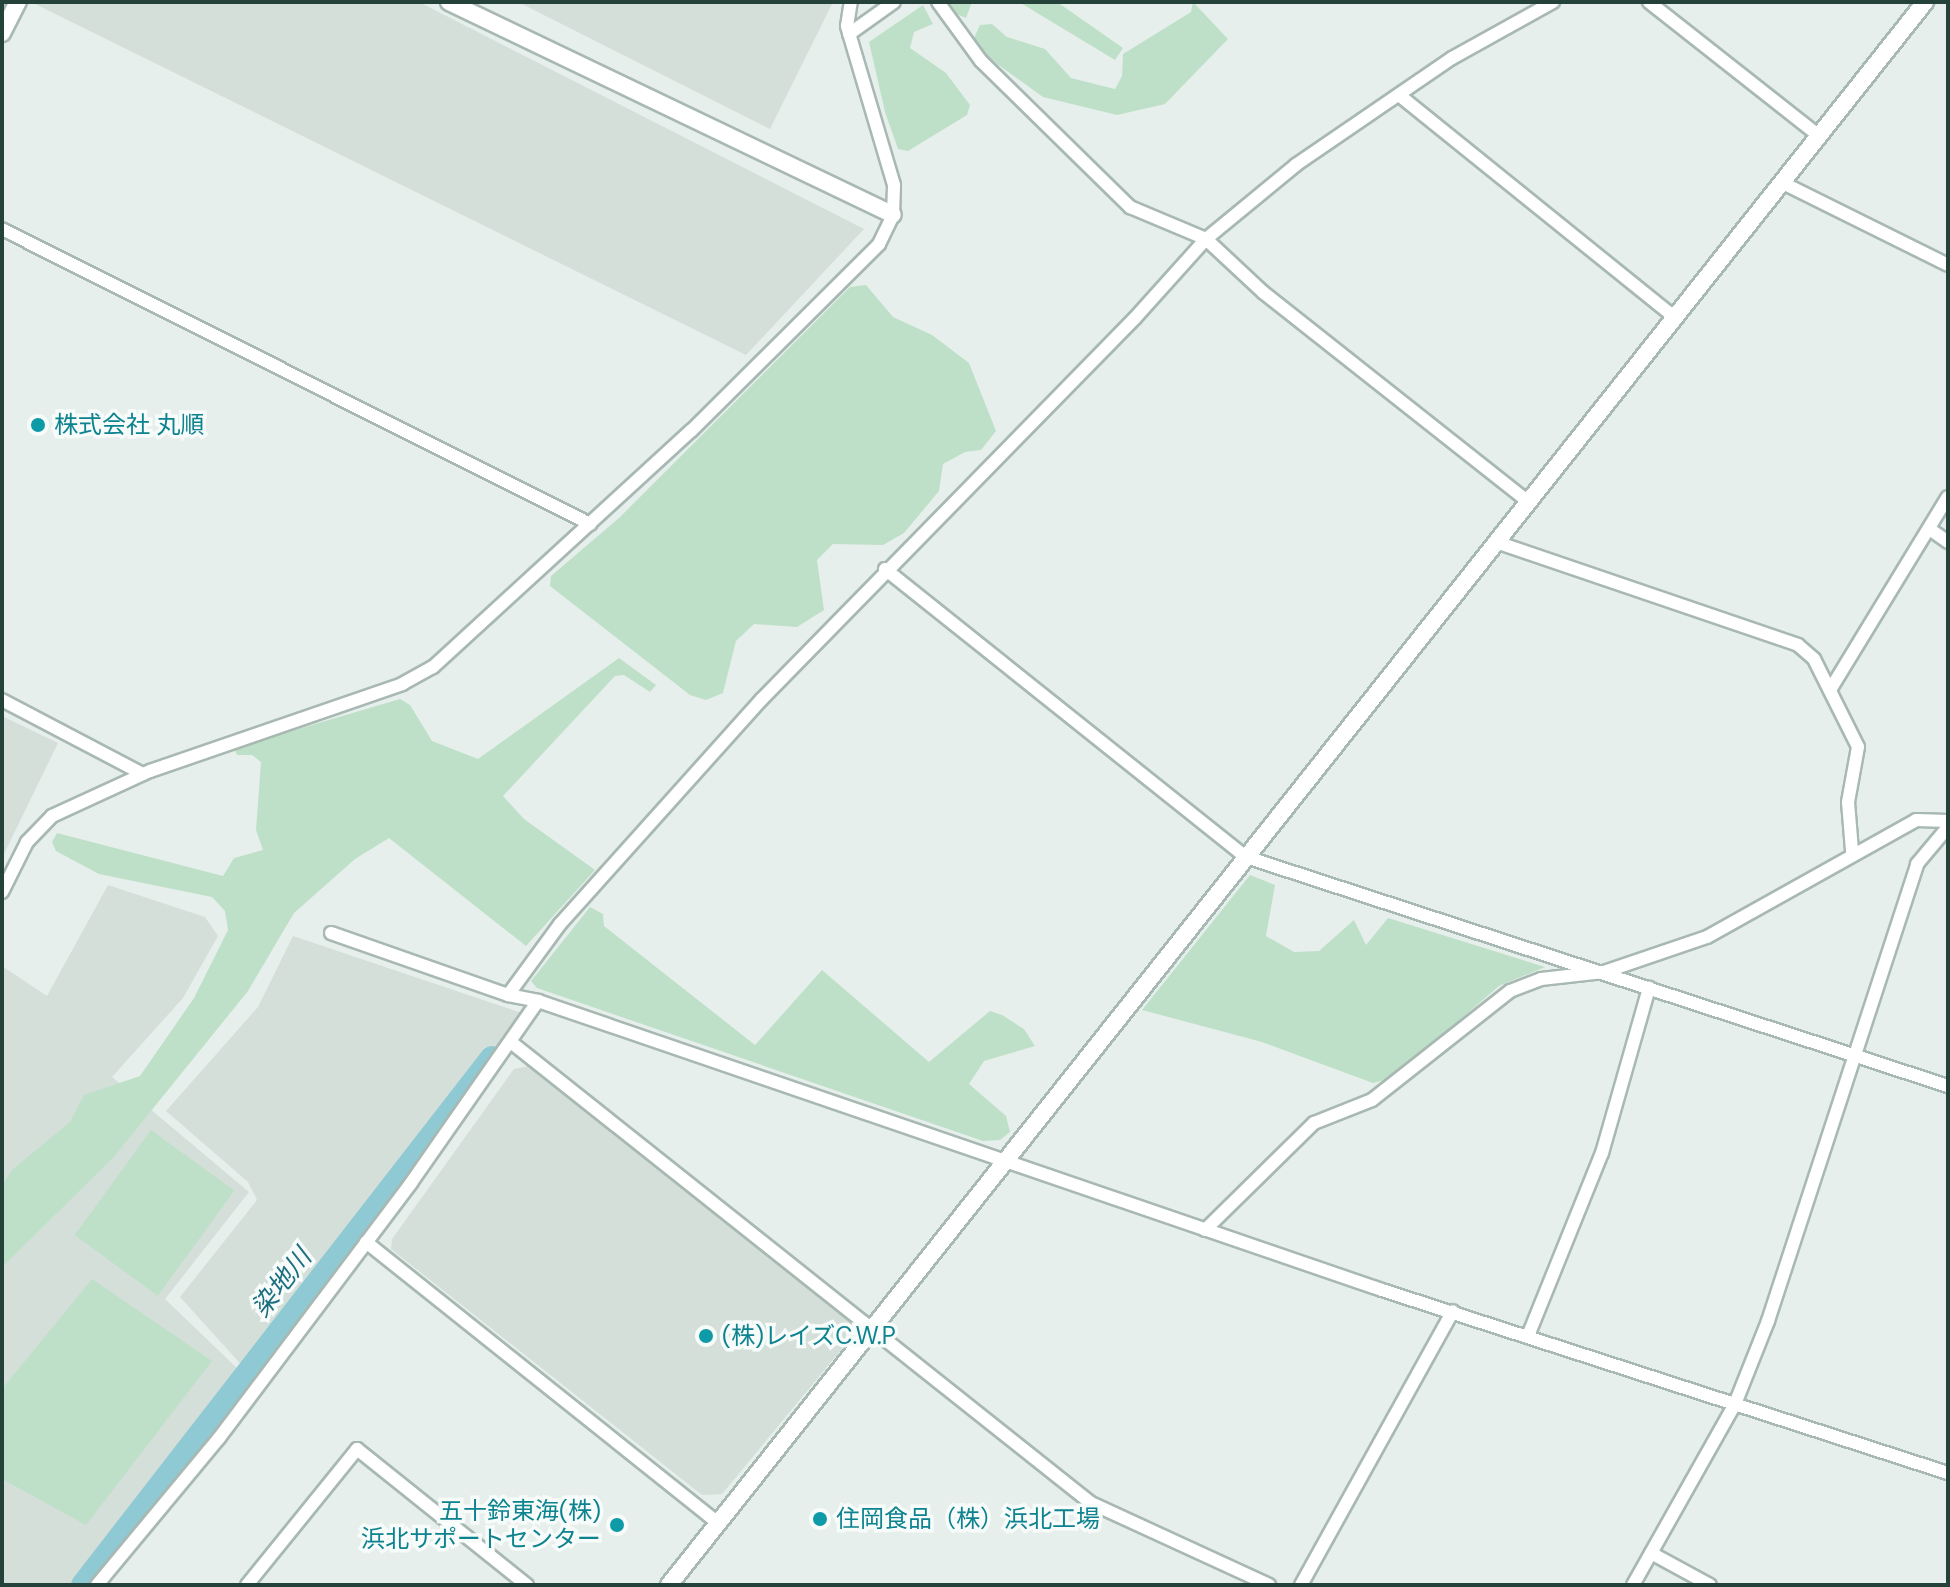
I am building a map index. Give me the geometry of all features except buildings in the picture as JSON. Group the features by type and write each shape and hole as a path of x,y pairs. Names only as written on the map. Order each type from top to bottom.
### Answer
{"street":[{"path":"2,33 18,2"},
{"path":"449,2 893,215"},
{"path":"2,892 27,842 52,816 143,774 402,684 433,667 590,524 879,244 893,215 894,185 849,34 851,2"},
{"path":"849,34 894,2"},
{"path":"938,2 981,61 1130,207 1206,239 1264,293 1529,502"},
{"path":"508,995 560,924 885,569 1070,385 1206,239 1296,165 1399,95 1553,2"},
{"path":"1649,2 1818,135"},
{"path":"669,1585 1499,543 1925,2"},
{"path":"1399,95 1674,317"},
{"path":"1781,182 1948,265"},
{"path":"2,229 590,524"},
{"path":"1830,690 1931,530 1948,497"},
{"path":"1931,530 1948,542"},
{"path":"1499,543 1798,645 1814,659 1858,747 1848,802 1852,851"},
{"path":"885,569 1246,857 1948,1086"},
{"path":"2,700 143,774"},
{"path":"1205,1230 1314,1123 1372,1100 1510,991 1541,979 1604,972 1707,937 1852,851 1916,820 1948,824"},
{"path":"1633,1585 1735,1404 1768,1321 1917,864 1948,824"},
{"path":"331,933 1205,1230 1948,1473"},
{"path":"1528,1336 1602,1153 1649,988"},
{"path":"116,1585 101,1581 219,1438 512,1043 538,1001"},
{"path":"512,1043 870,1329 1108,1514 1269,1585"},
{"path":"366,1242 718,1523"},
{"path":"1301,1585 1453,1311"},
{"path":"247,1585 357,1449 527,1585"},
{"path":"1651,1553 1710,1585"}],"shaded area":[{"path":"419,2 864,229 746,355 33,3"},
{"path":"518,2 833,2 770,129"},
{"path":"2,716 58,743 2,858"},
{"path":"108,885 205,917 218,936 183,998 112,1077 249,1192 165,1299 240,1371 74,1585 2,1585 2,966 47,996"},
{"path":"293,936 522,1013 246,1370 180,1297 257,1200 248,1182 166,1111 258,1007"},
{"path":"529,1066 853,1321 855,1333 722,1494 702,1495 391,1249 392,1239 514,1069"}],"green space":[{"path":"948,2 972,2 966,18 947,10 943,5"},
{"path":"1019,2 1057,2 1123,48 1115,60"},
{"path":"1193,2 1228,39 1165,104 1117,115 1043,97 979,51 974,38 980,25 992,24 1007,37 1045,49 1071,78 1115,89 1122,76 1123,54 1191,12"},
{"path":"923,5 933,24 914,32 910,48 946,73 970,105 967,115 908,151 898,149 885,112 869,42"},
{"path":"866,285 893,317 932,335 969,363 996,431 981,450 965,452 943,464 939,491 904,533 883,545 833,544 817,560 824,610 797,627 754,624 736,641 723,693 706,700 690,695 550,586 551,576 619,518 850,287"},
{"path":"619,658 656,685 650,692 624,675 615,676 503,796 524,819 595,870 526,946 389,838 355,859 294,913 248,991 113,1158 2,1267 2,1185 13,1169 70,1122 84,1095 140,1076 194,998 228,930 225,911 212,897 99,874 56,851 52,842 57,833 223,876 234,858 263,850 256,830 261,762 252,755 237,755 234,748 400,699 410,705 432,741 478,759"},
{"path":"1250,875 1275,885 1266,936 1294,952 1319,951 1354,920 1366,945 1388,918 1545,967 1499,986 1392,1078 1373,1083 1262,1042 1142,1010"},
{"path":"590,907 603,914 604,926 755,1045 822,970 929,1062 990,1011 1002,1015 1024,1029 1035,1046 984,1061 969,1084 1006,1116 1010,1132 1000,1140 983,1141 537,988 531,981"},
{"path":"151,1130 234,1191 158,1296 75,1235"},
{"path":"92,1279 212,1361 86,1525 2,1479 2,1389"}],"waterway":[{"name":"染地川","path":"83,1585 492,1058"}],"place":[{"name":"株式会社 丸順","path":"38,425"},
{"name":"(株)レイズC.W.P","path":"706,1336"},
{"name":"住岡食品（株）浜北工場","path":"820,1519"},
{"name":"五十鈴東海(株) 浜北サポートセンター","path":"617,1525"}]}
